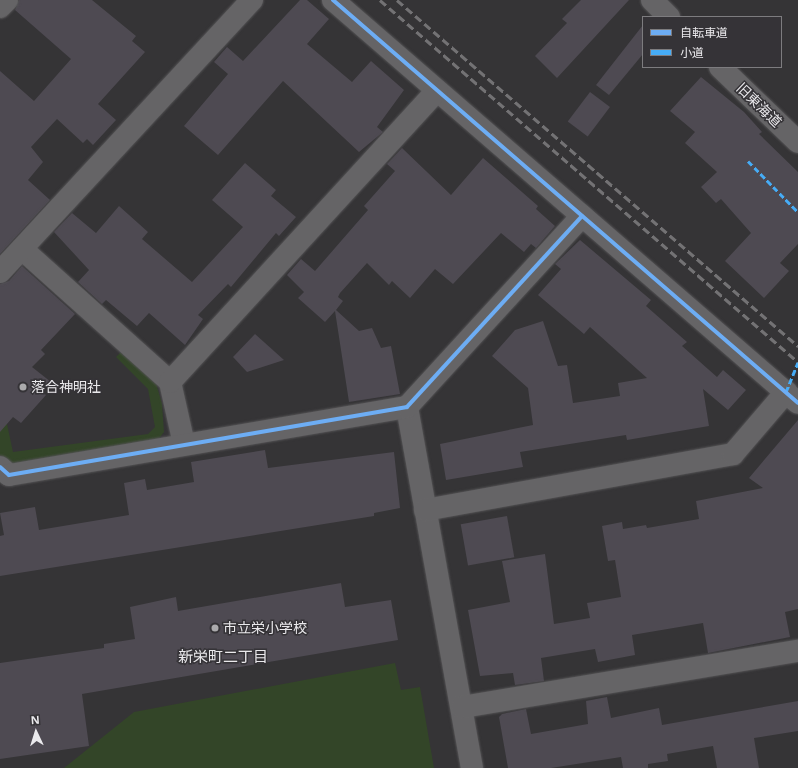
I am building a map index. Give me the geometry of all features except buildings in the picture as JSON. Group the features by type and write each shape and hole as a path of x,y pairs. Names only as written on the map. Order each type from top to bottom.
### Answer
{"street":[{"path":"0,7 6,0"},
{"path":"0,272 252,0"},
{"path":"333,0 792,397 733,454 425,510"},
{"path":"652,0 668,16"},
{"name":"旧東海道","path":"721,68 798,142"},
{"path":"170,382 437,91"},
{"path":"0,467 9,475 407,407 582,216"},
{"path":"22,249 170,382 184,444"},
{"path":"407,407 472,768"},
{"path":"462,707 798,651"}],"green space":[{"path":"121,352 156,383 162,404 164,432 158,440 9,465 0,456 0,419 7,424 13,452 148,434 155,427 148,389 116,357"},
{"path":"395,663 401,690 420,687 434,768 64,768 134,712"}],"railway":[{"path":"380,0 798,362"},
{"path":"397,0 798,346"}],"marked path":[{"path":"748,161 798,212"},
{"path":"786,392 798,362"}],"cycle path":[{"path":"333,0 798,403"},
{"path":"0,467 9,475 407,407 582,216"}],"place":[{"name":"落合神明社","path":"23,387"},
{"name":"市立栄小学校","path":"215,628"}],"district":[{"name":"新栄町二丁目","path":"223,657"}]}
